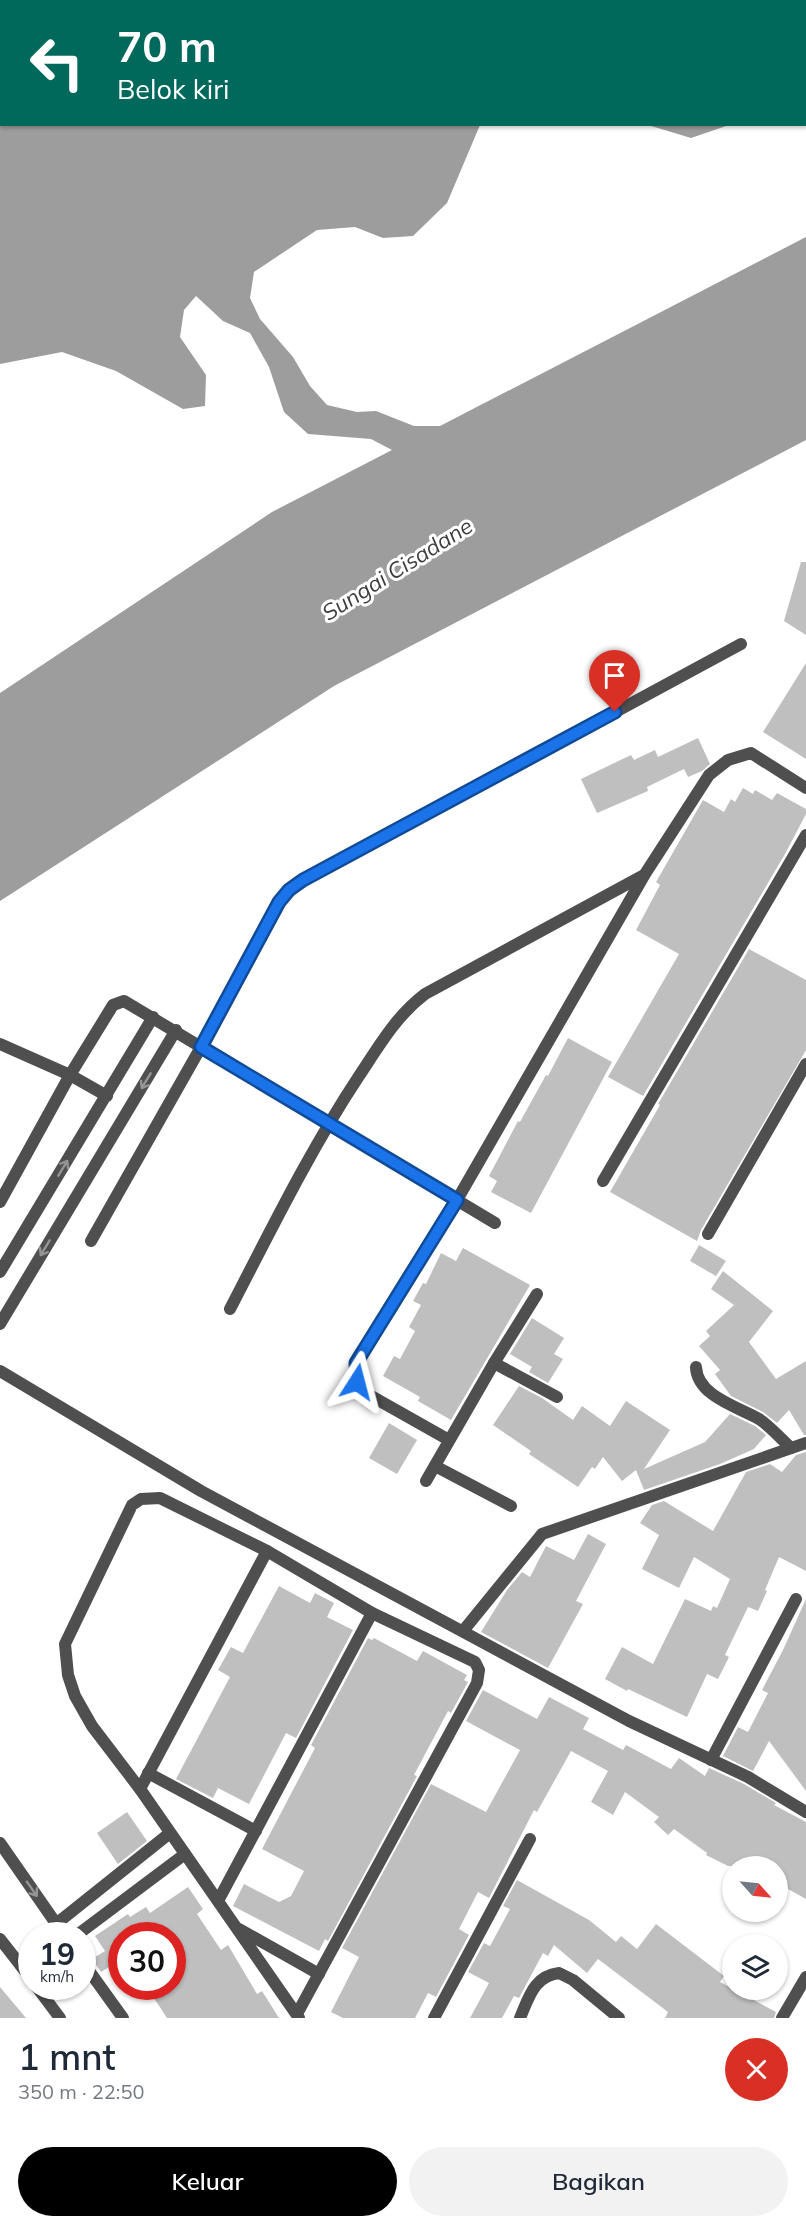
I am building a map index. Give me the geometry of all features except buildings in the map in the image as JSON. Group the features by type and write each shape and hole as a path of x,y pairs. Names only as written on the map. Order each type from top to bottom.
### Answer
{"street":[{"path":"91,1241 201,1047 279,902 289,890 303,880 741,644"},
{"path":"449,1440 364,1392 357,1382 356,1363 457,1200 645,874 709,775 728,760 751,753 806,788"},
{"path":"603,1181 806,835"},
{"path":"230,1309 327,1124 394,1023 412,1004 425,994 645,874"},
{"path":"0,1202 70,1075 113,1005 124,1001 176,1030 327,1124 495,1223"},
{"path":"0,1272 153,1017"},
{"path":"0,1324 176,1030"},
{"path":"0,1044 70,1075 107,1096"},
{"path":"708,1234 806,1064"},
{"path":"426,1481 537,1294"},
{"path":"494,1363 557,1397"},
{"path":"696,1367 697,1377 702,1384 718,1397 760,1420 791,1448"},
{"path":"3,1373 201,1491 629,1721 748,1777 806,1812"},
{"path":"463,1631 542,1534 806,1443"},
{"path":"435,1466 511,1506"},
{"path":"160,1498 267,1551 372,1613 475,1662 479,1670 477,1683 298,2016 140,1789 92,1726 75,1696 68,1675 65,1644 132,1505 141,1499 160,1498"},
{"path":"140,1789 267,1551"},
{"path":"711,1760 796,1599"},
{"path":"218,1901 372,1613"},
{"path":"148,1773 256,1832"},
{"path":"58,1922 170,1833"},
{"path":"434,2018 530,1839"},
{"path":"0,1843 55,1922"},
{"path":"95,1922 185,1854"},
{"path":"86,1899 99,1919"},
{"path":"236,1927 319,1974"},
{"path":"0,1939 18,1962"},
{"path":"520,2018 532,1989 542,1978 559,1973 573,1980 619,2018"},
{"path":"782,2018 806,1977"},
{"path":"96,1980 123,2018"},
{"path":"46,2000 60,2018"}],"water":[{"name":"Sungai Cisadane","path":"0,126 480,126 447,203 413,236 383,238 355,227 317,230 254,272 250,298 260,319 293,357 310,386 327,405 357,412 376,411 414,426 440,426 806,237 806,440 334,686 0,901 0,693 272,512 392,450 371,439 308,434 284,412 269,367 250,333 223,321 196,296 184,310 180,337 206,375 205,406 183,409 116,371 62,352 0,364"},
{"path":"651,126 726,126 691,138"}],"route":[{"path":"357,1382 356,1363 457,1200 201,1047 279,902 289,890 303,880 615,712"}]}
